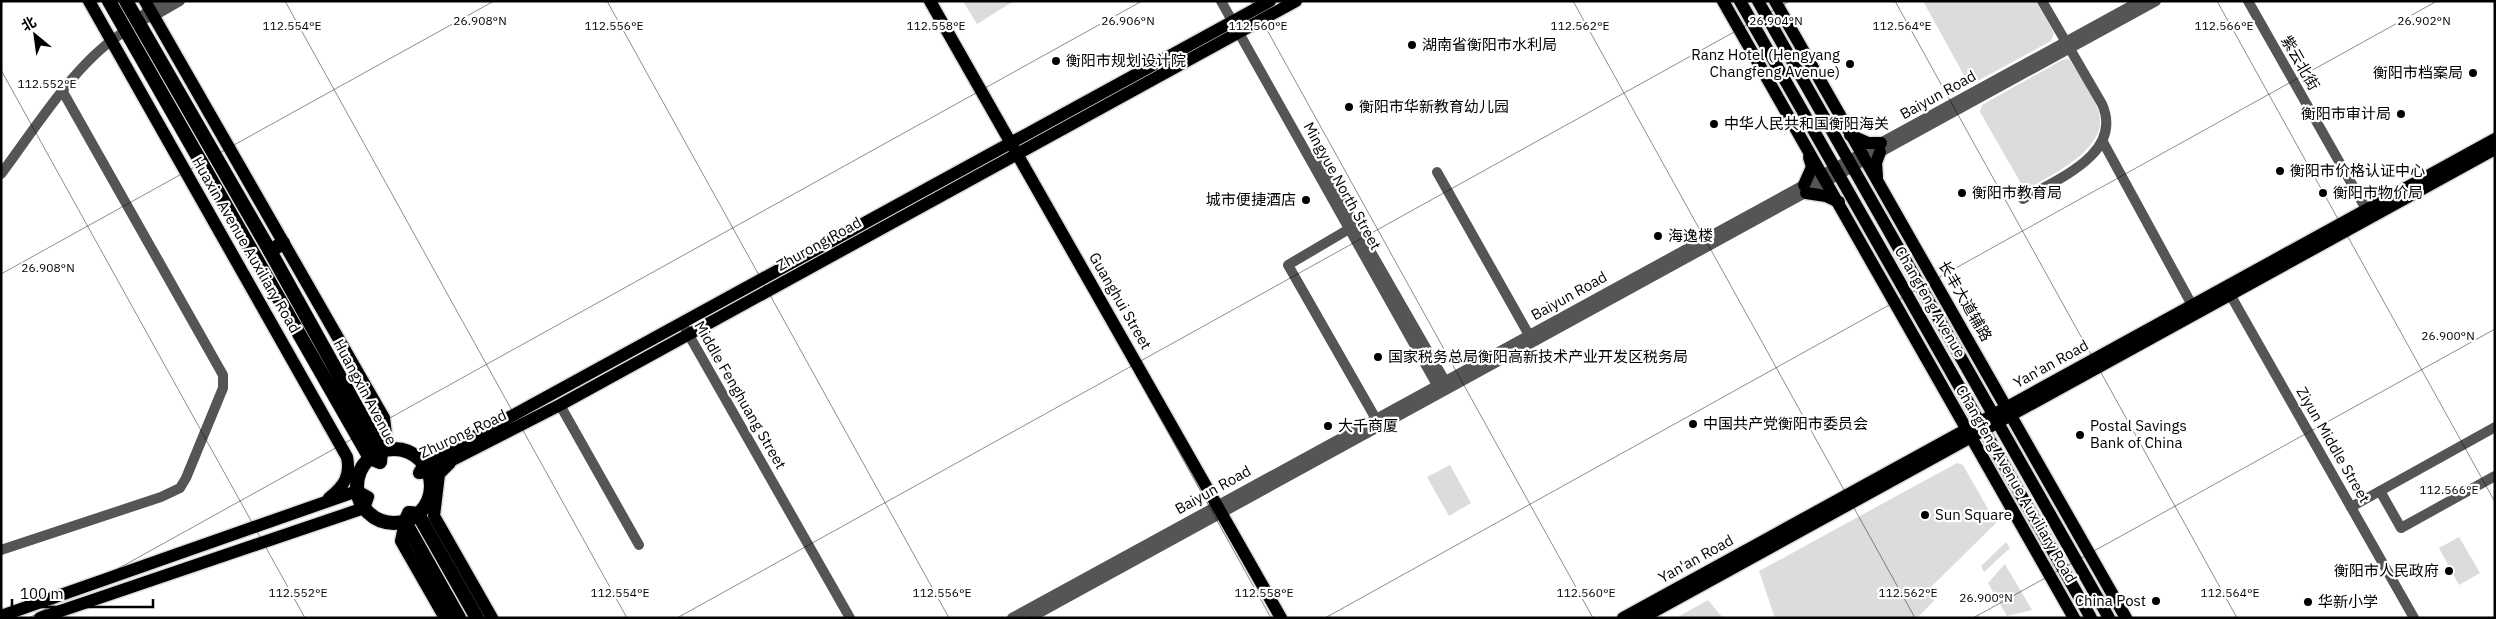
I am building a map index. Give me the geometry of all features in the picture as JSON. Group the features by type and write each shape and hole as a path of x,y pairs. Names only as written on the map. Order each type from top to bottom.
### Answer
{"highway":[{"name":"Huangxin Avenue","path":"109,1 377,457"},
{"name":"Huangxin Avenue","path":"126,1 270,251 377,457"},
{"path":"270,251 283,243"},
{"path":"393,449 405,450 415,456 431,480 430,496 411,517 382,514 363,499 357,479 362,467 393,449"},
{"path":"411,517 459,618"},
{"path":"411,517 477,618"}],"main road":[{"name":"Huaxin Avenue Auxiliary Road","path":"89,1 348,457 349,475 338,491 325,503"},
{"name":"Guanghui Street","path":"930,1 1016,147 1222,508 1288,618"},
{"name":"Guanghui Street","path":"937,1 1016,147"},
{"name":"Zhurong Road","path":"1238,26 1270,1"},
{"name":"Zhurong Road","path":"424,469 680,324 1016,147 1238,26 1296,1"},
{"name":"Changfeng Avenue Auxiliary Road","path":"1723,1 2074,618"},
{"name":"Changfeng Avenue","path":"1740,1 2091,618"},
{"name":"Changfeng Avenue","path":"1758,1 1995,418 2079,549 2087,580 2109,618"},
{"name":"长丰大道辅路","path":"1775,1 2073,525 2079,549 2126,618"},
{"path":"149,9 384,418 386,434 377,457"},
{"path":"1803,51 1807,87"},
{"path":"1822,114 1851,135 1880,148 1876,163 1876,174 1881,187"},
{"name":"Yan'an Road","path":"1642,618 1968,433 2369,213 2495,138"},
{"name":"Zhurong Road","path":"424,469 456,458 560,405 687,335 1016,147"},
{"name":"Yan'an Road","path":"2369,213 2495,149"},
{"path":"1808,150 1812,166 1805,189 1826,196 1863,217"},
{"name":"Yan'an Road","path":"2029,400 2192,305 2228,291"},
{"path":"1967,369 1996,387 2029,400 2022,425 2024,439"},
{"path":"1947,396 1954,412 1954,426 1946,446 1981,456 2010,475"},
{"name":"Yan'an Road","path":"1623,618 1946,446"},
{"path":"456,458 440,474 434,516 492,618"},
{"path":"1,616 325,503 363,499"},
{"path":"40,618 363,499"},
{"name":"Guanghui Street","path":"1222,508 1281,618"},
{"path":"411,517 401,541 444,618"},
{"path":"2059,560 2079,549"}],"street":[{"path":"137,21 149,9 164,1"},
{"path":"149,9 180,1"},
{"name":"Mingyue North Street","path":"1221,1 1238,26 1350,229 1441,383"},
{"path":"1228,1 1238,26 1441,383"},
{"path":"2023,199 2076,168 2090,157 2102,142 2107,120 2105,112 2042,1"},
{"name":"Baiyun Road","path":"2068,45 2140,1"},
{"name":"Baiyun Road","path":"1030,618 1441,383 1837,172 2068,45 2156,1"},
{"name":"紫云北街","path":"2248,1 2369,213"},
{"path":"1,174 84,64 111,40 126,31"},
{"path":"1,550 161,497 180,488 186,478 223,388 223,375 62,92"},
{"path":"2102,142 2192,305"},
{"path":"1437,172 1529,336"},
{"name":"Baiyun Road","path":"1012,618 1222,508 1805,189"},
{"path":"1350,229 1288,265 1376,419"},
{"name":"Ziyun Middle Street","path":"2228,291 2414,618"},
{"name":"Middle Fenghuang Street","path":"680,324 850,618"},
{"name":"Middle Fenghuang Street","path":"687,335 842,618"},
{"path":"560,405 639,545"},
{"path":"2351,507 2495,427"},
{"path":"2380,491 2401,528 2495,476"}],"shaded area":[{"path":"963,1 1014,1 977,24"},
{"path":"1923,1 2036,1 2054,33 2051,41 1974,83 1966,79"},
{"path":"2069,59 2094,99 2099,113 2100,126 2096,138 2076,159 2028,189 2023,187 1980,112 1982,105 2062,60"},
{"name":"Sun Square","path":"1957,463 1963,465 1996,523 1931,587 1934,601 1917,618 1775,618 1759,571"},
{"path":"1450,465 1471,503 1449,516 1427,477"},
{"path":"2459,537 2480,573 2459,585 2439,548"},
{"path":"2006,542 2010,548 1984,572 1981,566"},
{"path":"2005,564 2032,610 2007,616 1988,583"},
{"path":"1708,600 1723,618 1676,618"}],"place":[{"name":"湖南省衡阳市水利局","path":"1412,45"},
{"name":"衡阳市规划设计院","path":"1056,61"},
{"name":"Ranz Hotel (Hengyang Changfeng Avenue)","path":"1850,64"},
{"name":"衡阳市档案局","path":"2473,73"},
{"name":"衡阳市华新教育幼儿园","path":"1349,107"},
{"name":"衡阳市审计局","path":"2401,114"},
{"name":"中华人民共和国衡阳海关","path":"1714,124"},
{"name":"衡阳市价格认证中心","path":"2280,171"},
{"name":"衡阳市教育局","path":"1962,193"},
{"name":"衡阳市物价局","path":"2323,193"},
{"name":"城市便捷酒店","path":"1306,200"},
{"name":"海逸楼","path":"1658,236"},
{"name":"国家税务总局衡阳高新技术产业开发区税务局","path":"1378,357"},
{"name":"中国共产党衡阳市委员会","path":"1693,424"},
{"name":"大千商厦","path":"1328,426"},
{"name":"Postal Savings Bank of China","path":"2080,435"},
{"name":"Sun Square","path":"1925,515"},
{"name":"衡阳市人民政府","path":"2449,571"},
{"name":"China Post","path":"2156,601"},
{"name":"华新小学","path":"2308,602"}]}
